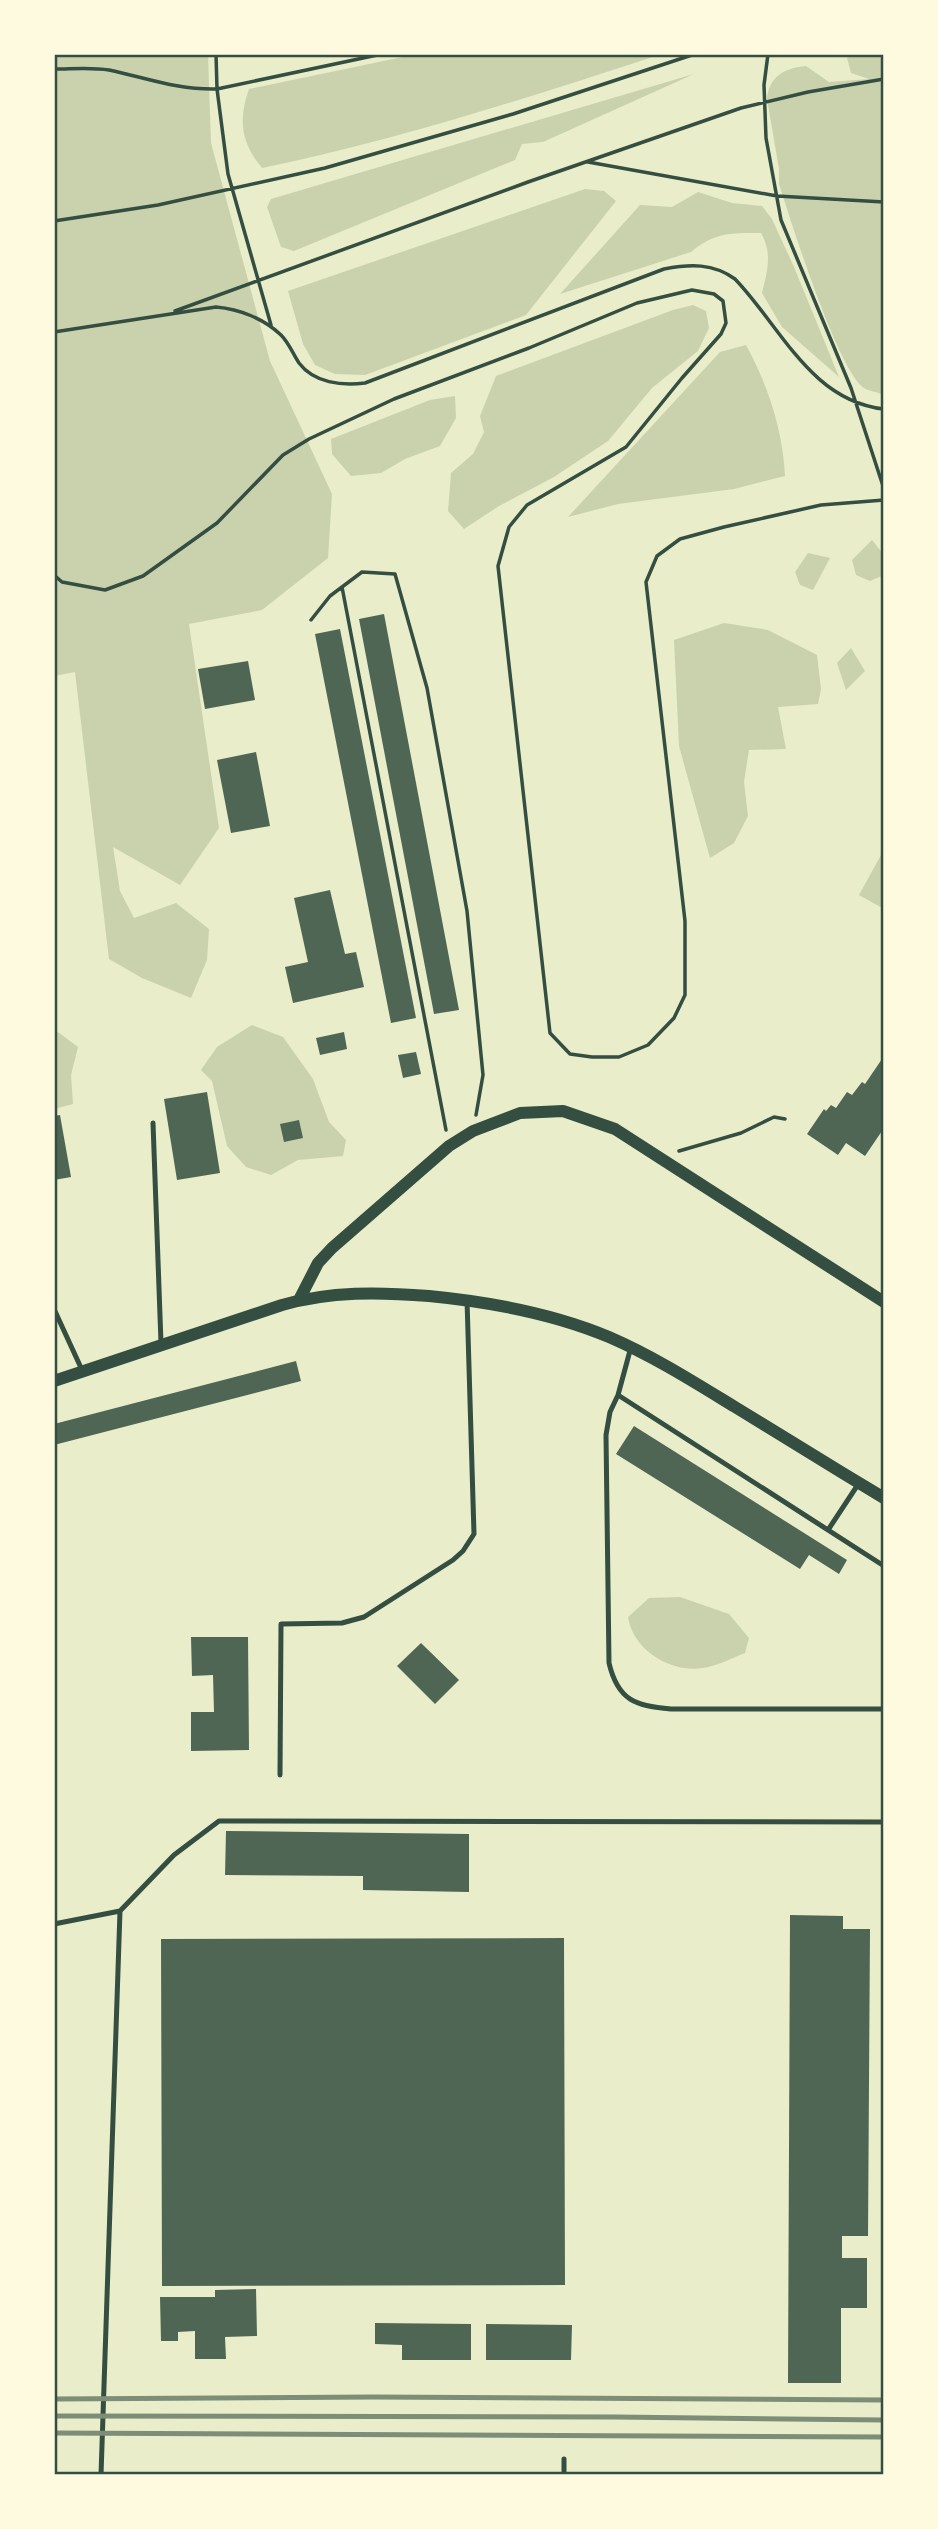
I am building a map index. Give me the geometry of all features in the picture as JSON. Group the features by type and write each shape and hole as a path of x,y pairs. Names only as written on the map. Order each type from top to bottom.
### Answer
{"street":[{"path":"299,1300 318,1263 332,1248 449,1146 473,1131 520,1113 563,1111 615,1129 884,1302"},
{"path":"54,1381 318,1296 368,1292 467,1300 529,1311 584,1328 631,1347 884,1498"}],"lane":[{"path":"153,1123 161,1346"},
{"path":"280,1775 281,1624 342,1623 364,1617 453,1560 463,1551 474,1534 467,1300"},
{"path":"54,1309 83,1372"},
{"path":"631,1347 618,1395 610,1412 606,1435 610,1664 620,1691 631,1701 649,1707 671,1709 884,1709"},
{"path":"618,1395 884,1566"},
{"path":"828,1530 859,1483"},
{"path":"54,1924 120,1911 174,1855 219,1821 884,1822"},
{"path":"101,2475 120,1911"},
{"path":"564,2459 564,2475"}],"path":[{"path":"216,54 217,89 226,164 271,328"},
{"path":"54,69 107,70 182,88 217,89 382,54"},
{"path":"54,221 158,205 325,168 513,114 695,54"},
{"path":"768,54 764,85 766,138 781,220 855,402 884,489"},
{"path":"167,314 741,108 808,92 884,79"},
{"path":"586,162 777,196 884,202"},
{"path":"54,332 216,307 228,308 261,321 271,328 289,344 300,364 318,379 352,385 365,383 664,269 689,265 713,267 724,271 745,289 817,379 844,399 884,410"},
{"path":"54,575 62,582 105,590 142,576 216,523 283,455 309,439 404,395 529,348 637,303 692,290 714,295 723,301 726,323 721,334 626,447 527,505 509,527 498,566 550,1032 570,1054 620,1057 648,1045 674,1018 685,995 685,921 646,582 657,556 680,539 723,527 821,505 884,500"},
{"path":"311,620 330,596 362,572 395,574 427,688 467,911 483,1074 473,1131"},
{"path":"342,586 449,1146"},
{"path":"662,1160 686,1148 709,1144 741,1133 774,1117 785,1119"}],"green space":[{"path":"54,54 208,54 211,143 270,361 332,494 328,558 262,610 189,624 219,828 180,885 113,847 120,891 134,918 176,903 209,929 207,960 191,998 142,978 109,959 75,672 54,676"},
{"path":"417,54 662,54 414,131 262,168 255,159 246,140 243,121 249,89"},
{"path":"854,54 884,54 884,396 864,388 853,375 828,325 779,184 767,99 775,79 785,71 798,67 806,66 829,82 869,79 851,73 847,58"},
{"path":"694,74 543,142 522,144 515,160 294,251 281,247 267,207 271,199"},
{"path":"585,189 604,191 616,201 526,315 365,375 335,374 315,365 303,344 288,291"},
{"path":"698,192 732,203 762,206 772,219 839,377 782,327 762,293 768,256 761,233 716,237 691,252 560,294 640,205 672,207"},
{"path":"693,305 706,311 709,328 698,351 652,388 608,441 554,477 499,506 464,529 448,511 451,473 473,454 484,432 480,416 496,376"},
{"path":"746,345 773,409 785,476 734,489 618,504 568,517 720,352"},
{"path":"455,396 456,418 440,446 405,459 381,473 351,476 332,454 331,439 430,400"},
{"path":"872,540 884,555 884,575 870,581 856,575 852,560"},
{"path":"808,553 830,558 813,590 800,585 795,572"},
{"path":"724,623 768,630 817,655 821,689 818,704 778,707 786,749 749,750 744,782 748,816 734,843 710,858 679,746 674,640"},
{"path":"851,648 865,671 846,690 837,663"},
{"path":"881,855 884,856 884,909 859,895"},
{"path":"252,1025 283,1037 313,1079 329,1122 346,1140 343,1156 298,1160 271,1175 246,1167 227,1146 212,1081 201,1070 217,1047"},
{"path":"54,1029 78,1047 71,1075 73,1104 54,1109"},
{"path":"680,1597 729,1614 749,1638 745,1653 714,1666 691,1669 666,1663 645,1649 631,1629 628,1617 649,1598"}],"building":[{"path":"384,614 459,1010 434,1014 359,619"},
{"path":"340,629 416,1018 391,1023 315,634"},
{"path":"248,661 255,700 205,709 198,669"},
{"path":"256,752 270,826 231,833 217,760"},
{"path":"330,890 345,954 356,952 364,987 293,1003 285,967 308,962 294,898"},
{"path":"344,1032 347,1049 320,1055 316,1038"},
{"path":"416,1052 421,1074 403,1078 398,1055"},
{"path":"884,1056 884,1128 865,1156 846,1143 838,1155 807,1134 824,1109 826,1111 831,1105 836,1108 847,1092 852,1095 862,1082 865,1084"},
{"path":"207,1092 220,1173 177,1180 164,1099"},
{"path":"60,1115 71,1177 54,1180 54,1116"},
{"path":"299,1120 303,1138 284,1142 280,1124"},
{"path":"296,1361 301,1381 54,1445 54,1424"},
{"path":"634,1426 847,1560 839,1574 809,1555 800,1569 616,1454"},
{"path":"191,1637 248,1637 249,1750 191,1751 191,1712 214,1712 213,1675 192,1676"},
{"path":"421,1643 459,1680 435,1704 397,1666"},
{"path":"226,1831 469,1834 469,1892 363,1890 363,1876 225,1875"},
{"path":"790,1915 843,1916 843,1929 870,1929 868,2236 842,2236 842,2258 867,2258 867,2308 841,2308 841,2383 788,2383"},
{"path":"564,1938 565,2285 162,2286 161,1939"},
{"path":"256,2289 257,2336 225,2337 226,2359 195,2359 195,2331 178,2332 178,2341 161,2341 160,2297 215,2297 215,2290"},
{"path":"375,2323 471,2324 471,2360 402,2360 402,2345 375,2344"},
{"path":"486,2324 572,2325 571,2360 486,2360"}],"railway":[{"path":"54,2399 373,2397 884,2400"},
{"path":"54,2416 884,2420"},
{"path":"54,2433 884,2437"}]}
